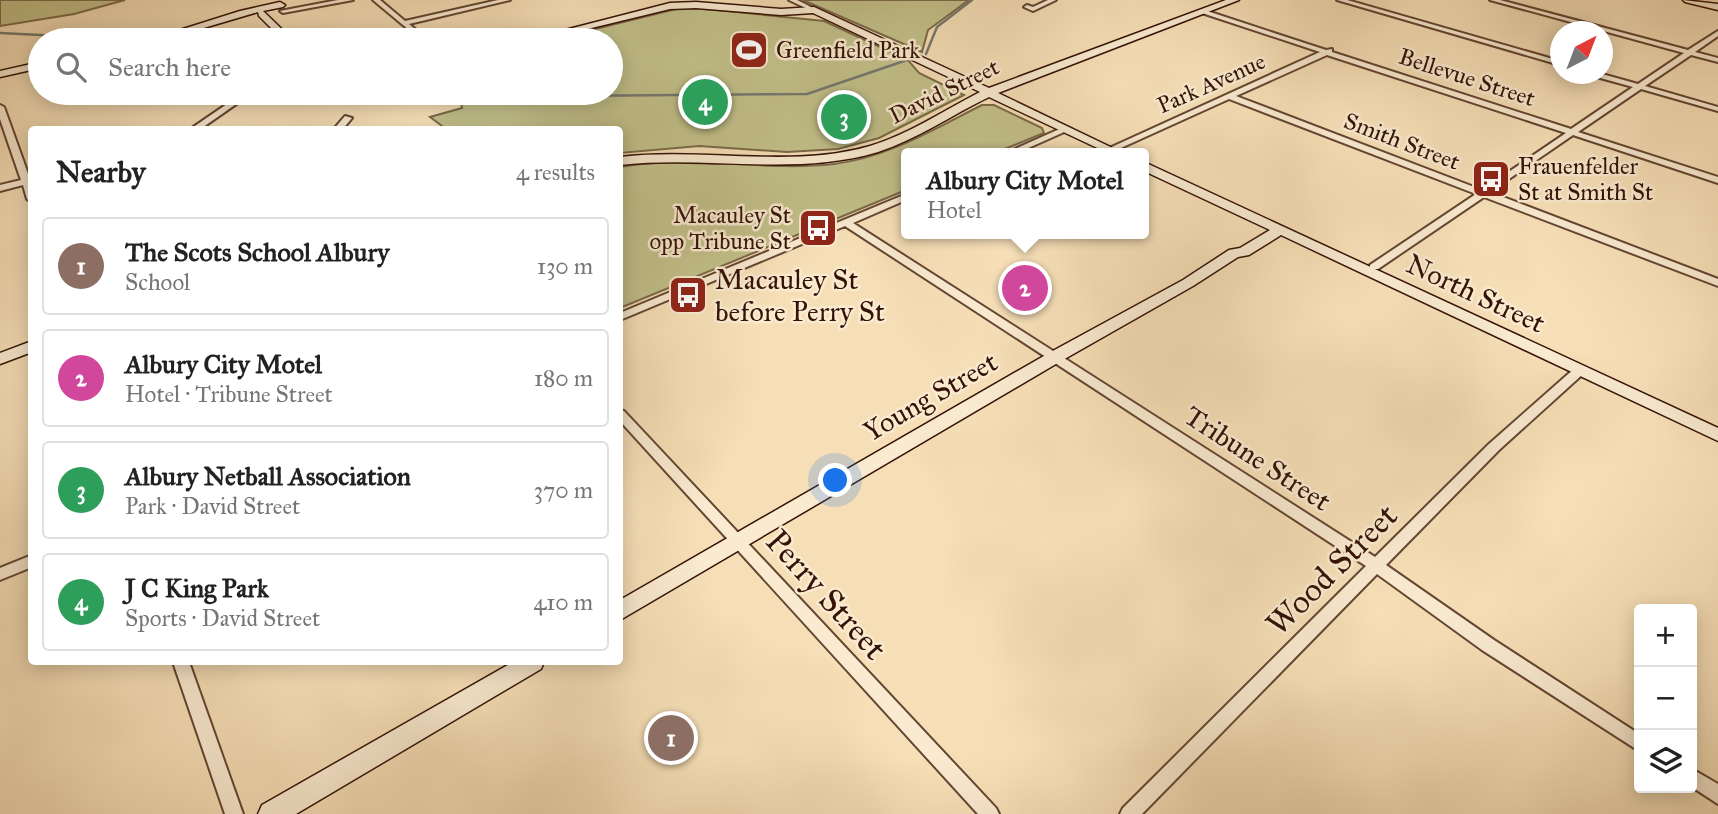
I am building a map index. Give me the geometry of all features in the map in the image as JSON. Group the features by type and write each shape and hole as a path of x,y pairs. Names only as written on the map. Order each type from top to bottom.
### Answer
{"main road":[{"name":"David Street","path":"623,161 667,155 799,159 852,154 905,137 989,92 1234,0"},
{"path":"1688,0 1718,7"},
{"path":"580,28 670,6 687,5 827,15"},
{"path":"195,28 271,8 276,28"},
{"path":"781,12 814,10 827,15 1107,148"},
{"path":"0,74 28,68"},
{"name":"North Street","path":"1149,168 1213,197 1220,203 1374,267 1718,425"},
{"name":"North Street","path":"1275,227 1718,435"},
{"name":"Young Street","path":"623,609 1055,357 1188,283 1275,227"},
{"path":"1239,252 1282,244 1306,247 1333,256"},
{"path":"2,358 28,347"},
{"path":"2,358 28,354"},
{"path":"271,814 528,665"}],"street":[{"path":"271,8 322,6 350,0"},
{"path":"376,0 410,28"},
{"path":"404,23 507,0"},
{"path":"792,0 814,10"},
{"path":"1027,7 1033,9 1050,0"},
{"path":"1340,0 1550,60"},
{"path":"1493,0 1718,60"},
{"name":"Bellevue Street","path":"1204,12 1718,180"},
{"path":"1374,267 1718,33"},
{"name":"Park Avenue","path":"1119,148 1329,51"},
{"path":"1613,79 1718,109"},
{"name":"Smith Street","path":"1229,96 1718,283"},
{"path":"199,126 230,105"},
{"path":"0,107 28,188"},
{"path":"341,126 348,118"},
{"path":"1022,148 1068,129"},
{"path":"0,188 26,182"},
{"path":"623,316 901,199"},
{"name":"Tribune Street","path":"845,222 1376,565 1488,645 1634,740"},
{"name":"Wood Street","path":"1129,814 1494,447 1579,371"},
{"name":"Perry Street","path":"623,417 990,814"},
{"path":"0,574 28,563"},
{"path":"182,665 234,814"},
{"path":"1697,780 1718,795"}],"shaded area":[{"path":"0,0 125,0 74,14 0,26"},
{"path":"803,0 969,0 928,30 922,52"},
{"path":"697,8 824,21 908,60 919,73 964,95 879,138 838,149 787,152 699,146 623,153 623,126 442,126 430,117 462,108 462,105 623,105 623,28 599,28 676,9"},
{"path":"982,105 994,105 1042,128 1044,133 1007,148 901,148 901,192 623,307 623,167 673,162 780,166 834,164 892,149"}],"waterway":[{"path":"926,54 937,27 972,0"},
{"path":"0,33 28,34"},
{"path":"623,95 807,94 907,60"}],"place":[{"name":"Greenfield Park","path":"749,50"},
{"name":"J C King Park","path":"705,102"},
{"name":"Albury Netball Association","path":"844,117"},
{"name":"Frauenfelder St at Smith St","path":"1491,179"},
{"name":"Macauley St opp Tribune St","path":"818,228"},
{"name":"Albury City Motel","path":"1025,288"},
{"name":"Macauley St before Perry St","path":"688,295"},
{"name":"The Scots School Albury","path":"671,738"}]}
